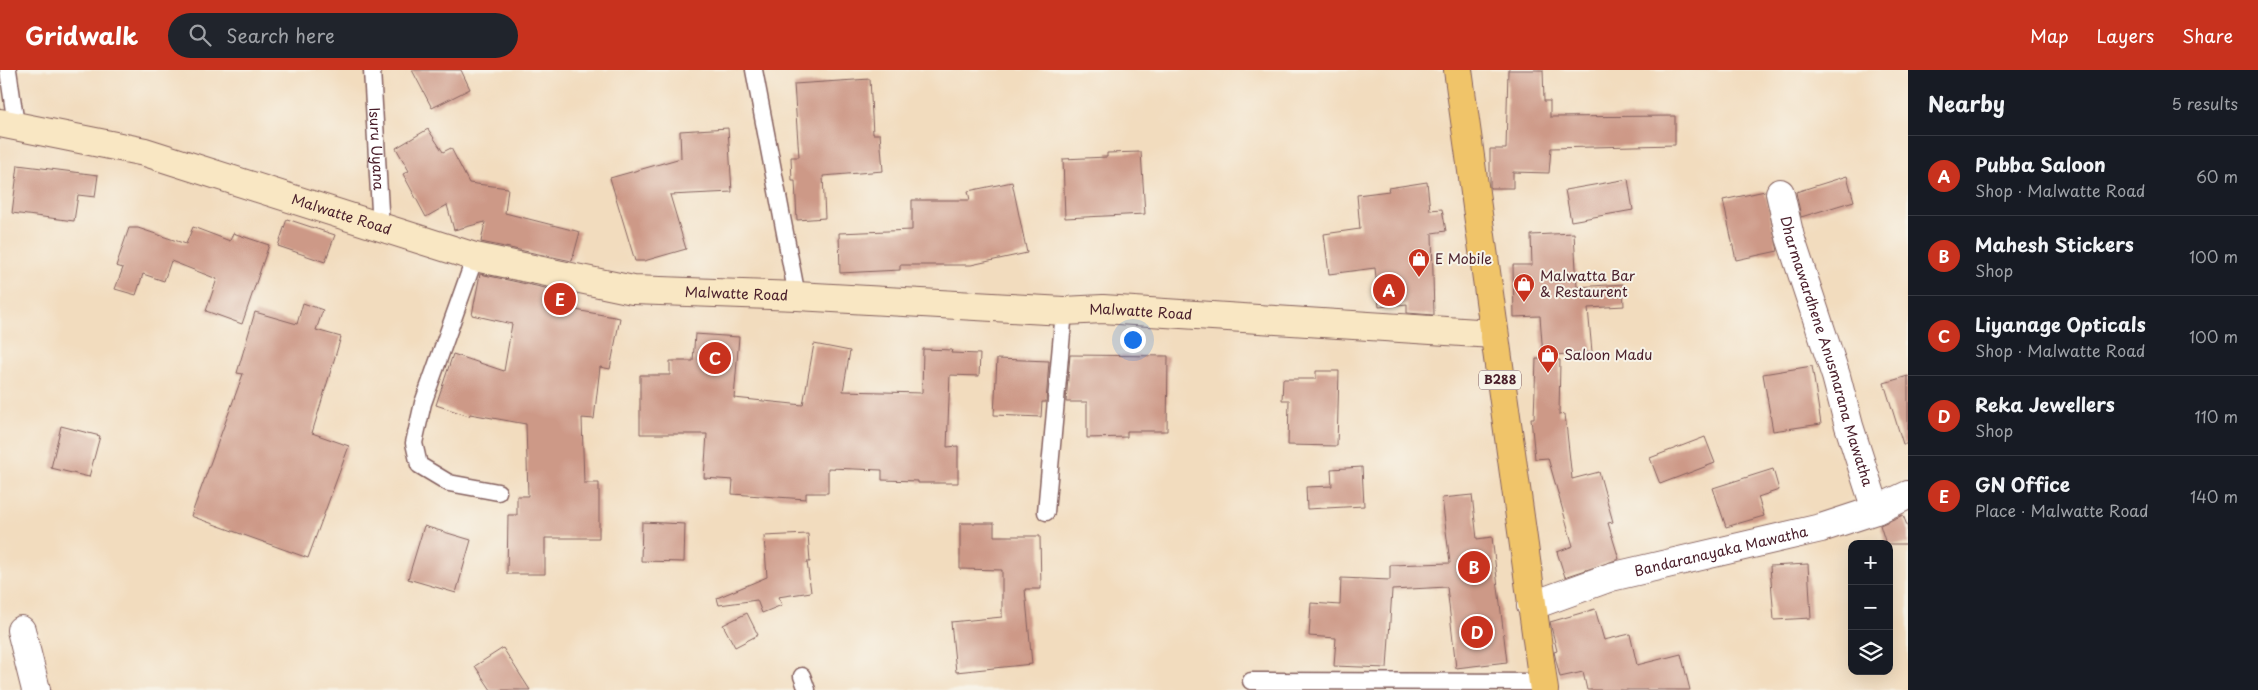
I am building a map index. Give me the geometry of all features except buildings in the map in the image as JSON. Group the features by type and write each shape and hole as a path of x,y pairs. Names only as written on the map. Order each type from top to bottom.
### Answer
{"main road":[{"name":"B288","path":"1458,70 1543,686"}],"street":[{"name":"Malwatte Road","path":"8,124 145,152 475,257 633,290 798,296 1064,311 1103,309 1494,334"},
{"name":"Dharmawardhene Anusmarana Mawatha","path":"1780,193 1790,238 1836,376 1849,426 1876,510"},
{"name":"Bandaranayaka Mawatha","path":"1531,606 1611,577 1821,528 1876,510 1908,495"},
{"path":"21,630 36,690"}],"lane":[{"path":"8,70 8,124"},
{"name":"Isuru Uyana","path":"372,70 381,228"},
{"path":"754,70 798,296"},
{"path":"475,257 423,403 414,443 419,465 449,482 498,492"},
{"path":"1046,512 1064,311"},
{"path":"1251,681 1543,686"}],"place":[{"name":"E Mobile","path":"1419,278"},
{"name":"Pubba Saloon","path":"1389,290"},
{"name":"GN Office","path":"560,299"},
{"name":"Malwatta Bar & Restaurent","path":"1524,303"},
{"name":"Liyanage Opticals","path":"715,358"},
{"name":"Saloon Madu","path":"1548,374"},
{"name":"Mahesh Stickers","path":"1474,567"},
{"name":"Reka Jewellers","path":"1477,632"}]}
